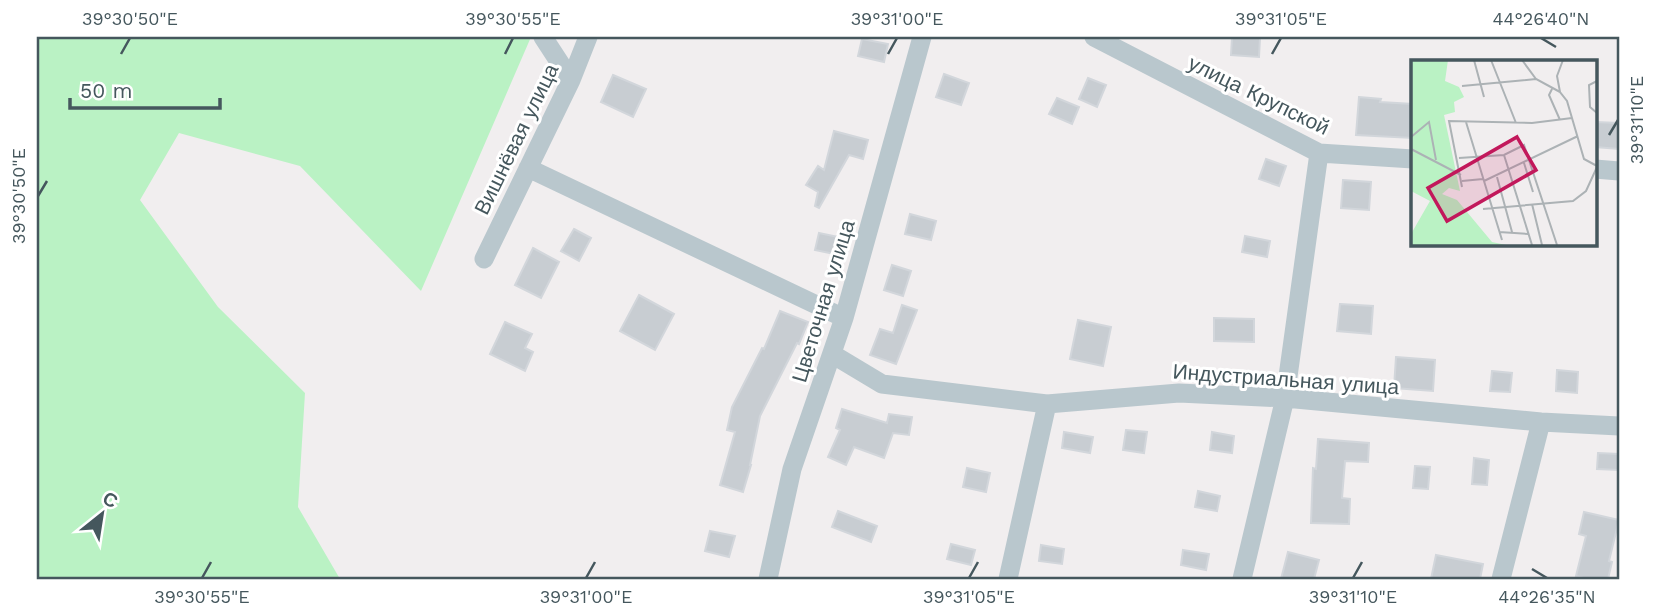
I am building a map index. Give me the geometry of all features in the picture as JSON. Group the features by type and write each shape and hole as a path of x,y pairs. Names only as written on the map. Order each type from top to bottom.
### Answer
{"street":[{"path":"543,37 571,80"},
{"name":"Вишнёвая улица","path":"484,259 571,80 588,37"},
{"name":"Цветочная улица","path":"768,579 792,469 844,318 922,37"},
{"name":"улица Крупской","path":"1094,37 1319,153 1411,159"},
{"path":"1242,579 1285,398 1319,153"},
{"path":"528,168 844,318"},
{"path":"1596,169 1619,171"},
{"name":"Индустриальная улица","path":"832,354 882,384 1047,404 1179,393 1285,398 1541,422 1619,426"},
{"path":"1008,579 1047,404"},
{"path":"1501,579 1541,422"}],"green space":[{"path":"37,37 531,37 421,291 300,166 179,133 140,200 218,307 305,393 298,507 340,579 37,579"}],"building":[{"path":"1232,37 1260,38 1259,57 1231,55"},
{"path":"862,39 888,44 884,62 858,56"},
{"path":"944,74 969,83 961,105 936,97"},
{"path":"613,75 646,89 633,117 601,102"},
{"path":"1088,78 1106,85 1097,107 1079,99"},
{"path":"1359,97 1381,99 1380,102 1411,104 1411,138 1356,135"},
{"path":"1057,98 1079,107 1072,124 1049,114"},
{"path":"1596,122 1619,123 1619,149 1596,147"},
{"path":"834,131 868,140 863,159 849,155 819,208 815,206 818,192 806,185 818,166 824,170"},
{"path":"1266,159 1286,166 1279,186 1259,179"},
{"path":"1343,180 1371,182 1369,210 1341,208"},
{"path":"910,214 936,221 931,240 905,234"},
{"path":"574,229 591,238 579,261 561,251"},
{"path":"819,233 843,238 839,255 815,250"},
{"path":"1245,236 1270,241 1267,257 1242,252"},
{"path":"533,248 559,262 541,298 515,285"},
{"path":"892,265 911,271 903,296 884,290"},
{"path":"639,295 674,314 655,350 620,331"},
{"path":"1340,304 1373,306 1371,334 1337,331"},
{"path":"902,305 917,310 896,364 870,355 880,329 893,333"},
{"path":"780,311 808,322 760,416 743,492 720,485 735,432 727,430 732,407 762,348 764,349"},
{"path":"1214,318 1254,319 1254,342 1214,341"},
{"path":"1078,320 1111,327 1103,366 1070,359"},
{"path":"505,322 532,334 525,348 533,352 525,371 490,354"},
{"path":"1396,357 1435,360 1433,391 1394,388"},
{"path":"1557,370 1578,372 1577,393 1556,391"},
{"path":"1492,371 1512,373 1510,392 1490,391"},
{"path":"842,409 887,423 889,414 912,417 909,435 893,433 884,458 854,447 846,465 828,457 840,430 836,428"},
{"path":"1126,430 1147,432 1144,453 1123,450"},
{"path":"1064,432 1093,437 1090,453 1062,448"},
{"path":"1212,432 1234,436 1232,453 1210,450"},
{"path":"1318,439 1369,443 1368,462 1345,461 1342,498 1350,499 1349,524 1311,523 1313,468 1316,469"},
{"path":"1598,453 1619,454 1619,470 1597,469"},
{"path":"1474,458 1489,460 1487,485 1472,484"},
{"path":"1415,466 1430,467 1428,489 1413,488"},
{"path":"967,468 990,473 986,492 963,487"},
{"path":"1198,491 1220,496 1217,511 1195,507"},
{"path":"838,511 877,526 871,542 832,527"},
{"path":"1584,512 1619,520 1609,561 1612,562 1608,579 1576,576 1586,536 1579,534"},
{"path":"710,531 735,536 729,557 705,551"},
{"path":"951,544 975,550 971,565 947,559"},
{"path":"1041,545 1064,549 1062,564 1039,561"},
{"path":"1183,550 1209,554 1206,570 1181,565"},
{"path":"1288,552 1319,560 1314,579 1281,579"},
{"path":"1436,555 1483,564 1480,579 1431,579"}]}
